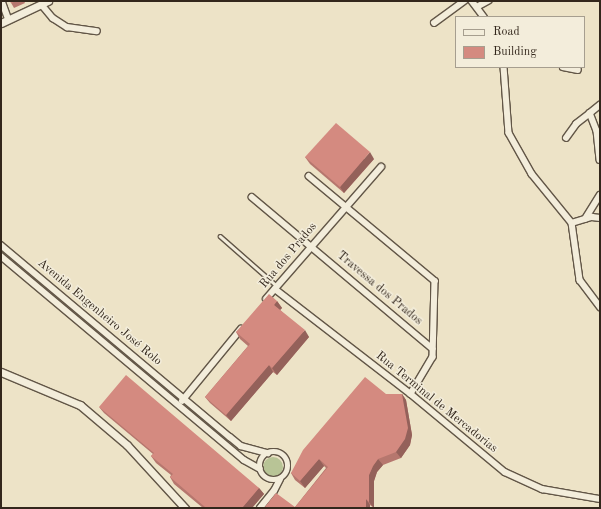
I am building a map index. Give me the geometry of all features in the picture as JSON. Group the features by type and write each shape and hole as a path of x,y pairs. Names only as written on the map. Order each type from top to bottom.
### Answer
{"street":[{"path":"2,1 9,20"},
{"path":"434,23 464,1"},
{"path":"472,1 483,16"},
{"path":"477,7 488,1"},
{"path":"1,23 45,3 53,18 67,27 97,31"},
{"path":"504,68 509,133 532,174 572,223 580,280 600,307"},
{"path":"568,68 578,70"},
{"path":"566,138 576,124 600,105"},
{"path":"590,113 597,131 600,160"},
{"name":"Rua dos Prados","path":"260,307 311,246 381,167"},
{"path":"309,176 435,281 433,357 411,394"},
{"path":"585,219 600,195"},
{"name":"Travessa dos Prados","path":"252,197 433,349"},
{"path":"572,223 585,219 600,218"},
{"name":"Avenida Engenheiro José Rolo","path":"1,245 241,446 268,453 276,452 287,460 286,473 280,479 274,491 260,508"},
{"name":"Avenida Engenheiro José Rolo","path":"1,256 244,460 260,469 267,479 280,479"},
{"name":"Rua Terminal de Mercadorias","path":"276,288 411,394 484,456 521,481 542,489 600,499"},
{"path":"178,404 244,326"},
{"path":"1,372 80,405 127,445 185,508"},
{"path":"260,469 261,460 268,453"}],"lane":[{"path":"220,236 276,288"}],"green space":[{"path":"273,457 280,460 283,467 280,474 273,477 266,474 263,467 266,460"}],"building":[{"path":"336,123 370,152 340,187 305,157"},
{"path":"269,294 277,301 274,305 305,330 272,368 269,365 226,415 205,397 250,344 236,332"},
{"path":"126,375 259,488 242,508 204,508 205,507 170,477 173,474 151,456 154,453 99,407"},
{"path":"365,377 386,394 402,394 408,428 405,439 396,452 378,459 373,466 369,475 369,502 366,499 366,508 264,508 276,493 295,507 328,467 319,459 300,481 291,473 303,450"}]}
